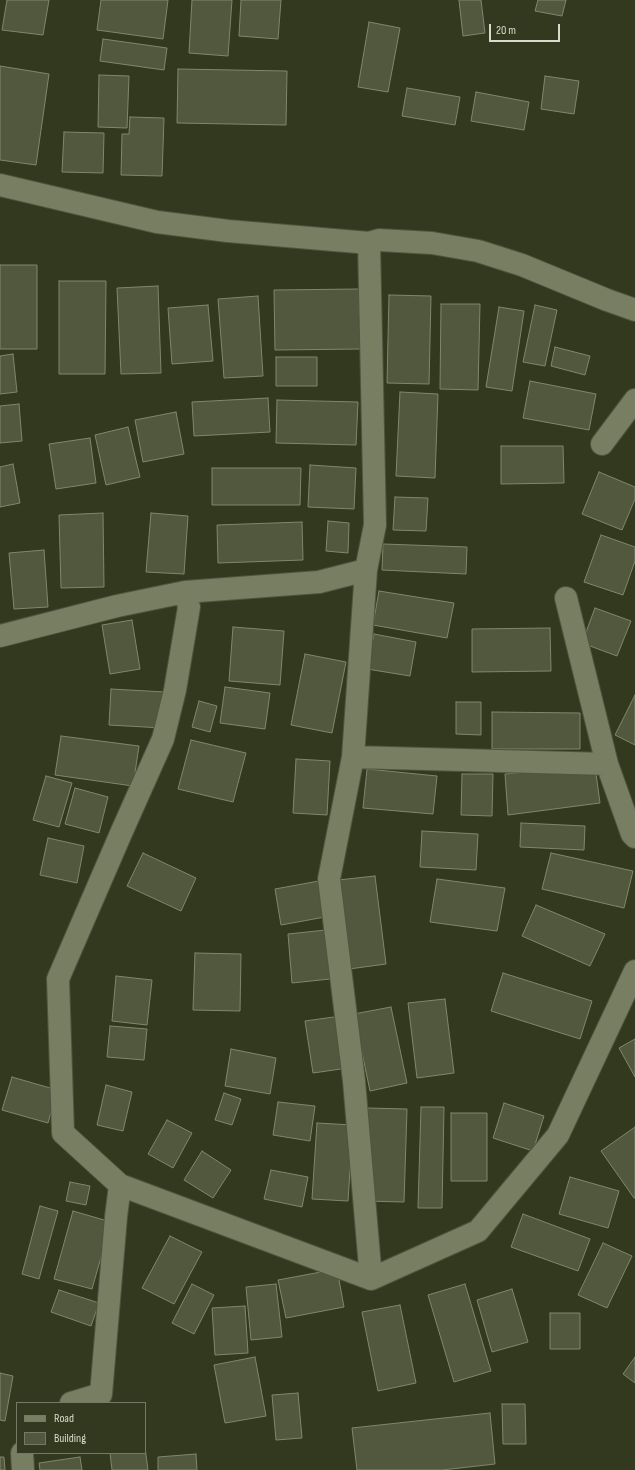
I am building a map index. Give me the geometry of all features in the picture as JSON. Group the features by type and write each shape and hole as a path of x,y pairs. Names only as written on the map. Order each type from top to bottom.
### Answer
{"street":[{"path":"0,185 157,222 228,231 369,243 379,240 432,243 478,251 522,265 635,310"},
{"path":"369,243 375,525 366,570 354,757 329,879 354,1081 371,1279"},
{"path":"602,444 635,400"},
{"path":"0,636 117,606 185,592 319,582 366,570"},
{"path":"185,592 189,607 176,690 163,739 58,978 63,1133 120,1185 371,1279 478,1231 558,1135 635,970"},
{"path":"566,598 607,764 632,834 635,837"},
{"path":"354,757 607,764"},
{"path":"75,1402 102,1394 116,1217 120,1185"},
{"path":"22,1454 23,1470"}],"building":[{"path":"7,0 49,0 43,35 2,30"},
{"path":"101,0 168,0 163,39 97,30"},
{"path":"192,0 232,0 228,56 189,53"},
{"path":"241,0 281,0 278,39 239,36"},
{"path":"459,0 481,0 485,33 463,36"},
{"path":"538,0 566,0 562,16 535,11"},
{"path":"369,22 400,28 388,92 358,87"},
{"path":"103,39 167,48 164,70 100,61"},
{"path":"0,66 49,74 36,165 0,160"},
{"path":"178,69 287,71 286,125 177,123"},
{"path":"99,75 129,76 127,128 98,127"},
{"path":"545,76 579,81 574,114 541,109"},
{"path":"407,88 460,97 455,125 402,116"},
{"path":"476,92 529,102 524,130 471,121"},
{"path":"130,117 164,118 162,176 121,175 122,134 129,134"},
{"path":"64,132 104,133 103,173 62,172"},
{"path":"0,265 37,265 37,349 0,349"},
{"path":"59,281 106,281 105,374 59,374"},
{"path":"158,286 161,373 121,374 117,288"},
{"path":"359,289 360,349 275,350 274,290"},
{"path":"389,295 431,296 429,384 387,383"},
{"path":"258,296 263,376 224,378 218,299"},
{"path":"441,304 480,304 478,390 440,389"},
{"path":"208,305 213,361 172,364 168,308"},
{"path":"535,305 557,310 545,366 523,362"},
{"path":"499,307 524,311 512,391 486,387"},
{"path":"555,347 590,356 585,375 551,366"},
{"path":"13,354 17,392 0,394 0,356"},
{"path":"276,357 317,357 317,386 276,386"},
{"path":"530,381 596,394 589,430 523,418"},
{"path":"400,392 438,394 435,478 396,476"},
{"path":"268,398 270,432 194,436 192,402"},
{"path":"277,400 358,402 356,445 276,443"},
{"path":"19,404 22,441 0,443 0,406"},
{"path":"176,412 184,454 143,462 135,420"},
{"path":"128,427 140,477 106,485 95,435"},
{"path":"90,438 96,483 56,489 49,444"},
{"path":"501,446 563,446 564,483 501,484"},
{"path":"13,464 20,503 0,507 0,467"},
{"path":"310,465 356,468 354,509 308,507"},
{"path":"212,468 301,468 300,505 212,505"},
{"path":"599,472 635,487 635,499 622,530 582,514"},
{"path":"395,497 428,498 426,531 393,530"},
{"path":"103,513 104,587 61,588 59,515"},
{"path":"151,513 188,516 184,574 146,572"},
{"path":"328,521 349,523 348,553 326,551"},
{"path":"302,522 303,560 218,563 217,525"},
{"path":"601,535 635,547 635,561 623,595 584,582"},
{"path":"383,544 467,547 466,574 382,570"},
{"path":"44,550 48,607 14,609 9,553"},
{"path":"379,591 454,603 447,638 373,625"},
{"path":"595,608 631,621 617,656 582,643"},
{"path":"132,620 140,669 110,674 102,625"},
{"path":"233,627 284,631 280,685 229,681"},
{"path":"550,628 551,671 472,672 472,629"},
{"path":"374,634 416,642 410,676 367,669"},
{"path":"305,654 346,662 332,733 291,725"},
{"path":"225,687 270,693 265,729 220,723"},
{"path":"111,689 165,692 163,728 109,725"},
{"path":"635,695 635,745 615,735"},
{"path":"199,701 217,706 210,732 192,727"},
{"path":"456,702 481,702 481,735 456,734"},
{"path":"492,712 580,713 580,749 492,749"},
{"path":"61,736 139,746 133,786 55,775"},
{"path":"191,740 246,753 233,802 178,789"},
{"path":"296,759 330,761 327,815 293,813"},
{"path":"595,766 600,803 508,815 505,774"},
{"path":"367,769 437,776 433,814 363,808"},
{"path":"462,774 493,774 492,816 461,815"},
{"path":"46,776 72,783 59,827 33,820"},
{"path":"75,788 108,797 99,833 65,824"},
{"path":"521,823 585,826 584,850 520,847"},
{"path":"422,831 478,834 476,870 420,867"},
{"path":"48,838 84,846 77,883 40,875"},
{"path":"143,853 196,878 181,911 127,886"},
{"path":"551,853 633,871 624,908 542,889"},
{"path":"375,876 386,964 349,969 338,880"},
{"path":"437,879 505,888 497,931 430,922"},
{"path":"319,881 325,917 281,925 275,889"},
{"path":"536,905 605,934 590,966 522,936"},
{"path":"326,930 330,979 292,983 288,934"},
{"path":"195,953 241,954 240,1011 193,1010"},
{"path":"503,973 592,1001 580,1039 491,1011"},
{"path":"116,976 152,980 147,1025 112,1021"},
{"path":"445,999 454,1073 417,1078 408,1003"},
{"path":"391,1007 407,1083 370,1091 354,1014"},
{"path":"341,1016 348,1068 313,1073 305,1021"},
{"path":"110,1026 147,1029 144,1060 107,1057"},
{"path":"635,1039 635,1077 619,1048"},
{"path":"231,1049 276,1058 270,1094 225,1086"},
{"path":"12,1077 57,1090 48,1123 2,1110"},
{"path":"106,1085 132,1092 123,1131 97,1125"},
{"path":"224,1093 241,1099 232,1125 215,1120"},
{"path":"278,1102 315,1106 310,1141 273,1135"},
{"path":"504,1103 544,1116 533,1151 493,1138"},
{"path":"421,1107 444,1107 442,1208 418,1208"},
{"path":"367,1108 407,1109 404,1202 365,1201"},
{"path":"451,1113 487,1113 487,1181 451,1181"},
{"path":"167,1120 192,1133 173,1168 148,1154"},
{"path":"317,1123 353,1125 348,1201 312,1199"},
{"path":"635,1127 635,1198 634,1198 601,1151"},
{"path":"202,1151 231,1170 213,1198 184,1180"},
{"path":"271,1170 308,1177 302,1207 264,1199"},
{"path":"570,1177 619,1191 608,1228 559,1214"},
{"path":"70,1182 90,1186 86,1205 66,1201"},
{"path":"40,1206 58,1211 39,1279 22,1274"},
{"path":"73,1211 111,1222 92,1289 54,1279"},
{"path":"523,1214 590,1239 578,1271 511,1247"},
{"path":"170,1236 202,1252 174,1304 142,1288"},
{"path":"603,1243 632,1256 607,1308 578,1295"},
{"path":"337,1269 344,1307 286,1318 278,1280"},
{"path":"192,1284 214,1295 194,1334 172,1323"},
{"path":"276,1284 282,1337 251,1340 246,1287"},
{"path":"465,1284 491,1371 454,1382 428,1295"},
{"path":"512,1289 528,1342 492,1352 477,1300"},
{"path":"59,1290 99,1303 91,1326 51,1312"},
{"path":"400,1305 416,1383 378,1391 362,1312"},
{"path":"245,1306 248,1353 215,1355 212,1308"},
{"path":"550,1313 580,1313 580,1349 550,1349"},
{"path":"255,1357 266,1416 225,1423 214,1365"},
{"path":"635,1357 635,1383 623,1374"},
{"path":"0,1373 13,1376 5,1421 0,1420"},
{"path":"298,1393 302,1438 276,1440 272,1395"},
{"path":"502,1404 525,1404 526,1444 503,1444"},
{"path":"490,1413 495,1464 442,1470 357,1470 352,1428"},
{"path":"110,1454 146,1454 148,1470 112,1470"},
{"path":"196,1454 197,1470 158,1470 158,1457"},
{"path":"0,1457 4,1457 5,1470 0,1470"},
{"path":"80,1457 82,1470 40,1470 39,1463"}]}
